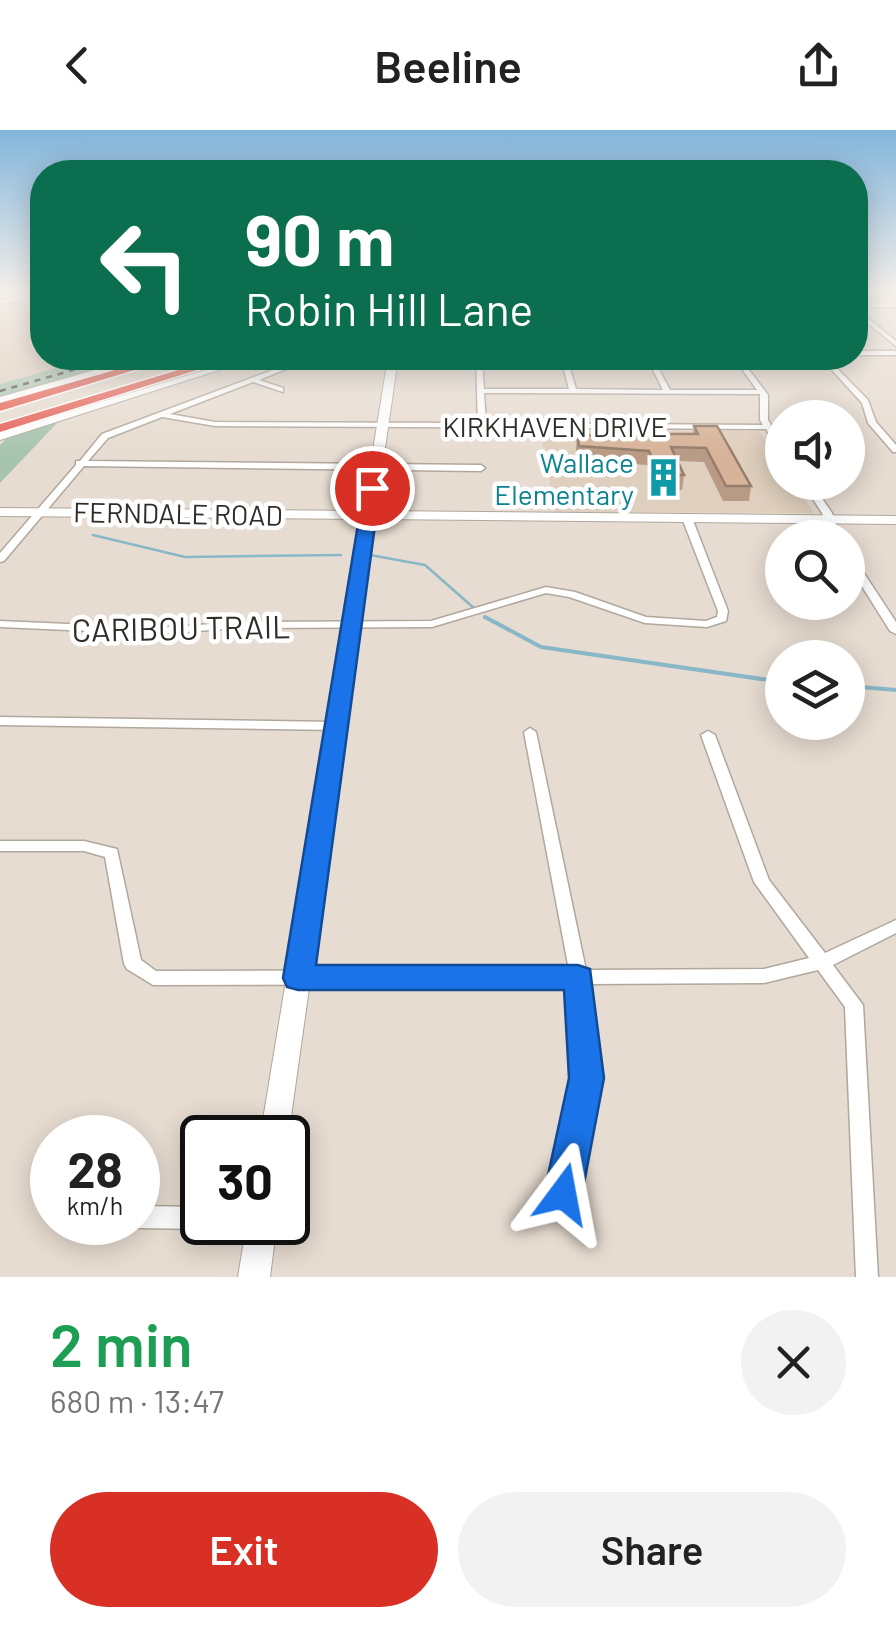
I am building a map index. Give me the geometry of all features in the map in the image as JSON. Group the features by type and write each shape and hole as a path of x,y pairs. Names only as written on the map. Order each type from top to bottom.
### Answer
{"highway":[{"path":"0,404 124,370"},
{"path":"0,433 90,407 114,395 192,370"}],"street":[{"path":"868,353 896,353"},
{"path":"0,404 106,370"},
{"path":"0,433 212,370"},
{"path":"0,559 106,436 283,370"},
{"path":"277,1115 391,370"},
{"path":"479,370 482,426"},
{"path":"568,370 574,392"},
{"path":"656,370 668,392"},
{"path":"746,370 762,392 765,413"},
{"path":"835,370 865,402 872,422 896,450"},
{"path":"256,382 280,390"},
{"path":"480,392 762,392"},
{"name":"KIRKHAVEN DRIVE","path":"164,414 206,423 765,427"},
{"path":"79,463 481,468"},
{"path":"817,500 829,520"},
{"name":"FERNDALE ROAD","path":"0,512 829,520"},
{"name":"CARIBOU TRAIL","path":"0,624 159,631 450,622 546,590 572,594 645,620 715,622 723,611 687,518"},
{"name":"FERNDALE ROAD","path":"865,520 896,520"},
{"path":"865,584 896,631"},
{"path":"0,721 336,726"},
{"path":"530,732 578,978 586,1078 563,1194"},
{"path":"708,735 762,882 845,987 858,1025 867,1277"},
{"path":"0,846 84,846 112,853 134,964 142,974 153,978 764,976 825,961 896,926"},
{"path":"254,1277 259,1245"}],"shaded area":[{"path":"0,347 30,347 30,370 48,370 0,384"},
{"path":"540,430 759,431 765,440 765,500 805,500 814,513 555,512"}],"green space":[{"path":"48,370 93,370 0,397 0,384"},
{"path":"58,422 0,483 0,445 7,438"}],"building":[{"path":"639,426 661,426 665,434 698,434 694,426 717,426 751,486 726,486 706,448 671,447 684,475 659,475 649,451 579,446 577,435 642,436"}],"waterway":[{"path":"93,535 185,557 341,555"},
{"path":"370,555 425,565 475,609"},
{"path":"485,617 541,647 765,680"},
{"path":"865,687 896,690"}],"railway":[{"path":"0,391 73,370"}],"place":[{"name":"Wallace Elementary","path":"664,478"}],"route":[{"path":"372,488 298,978 578,978 586,1078 563,1194"}]}
